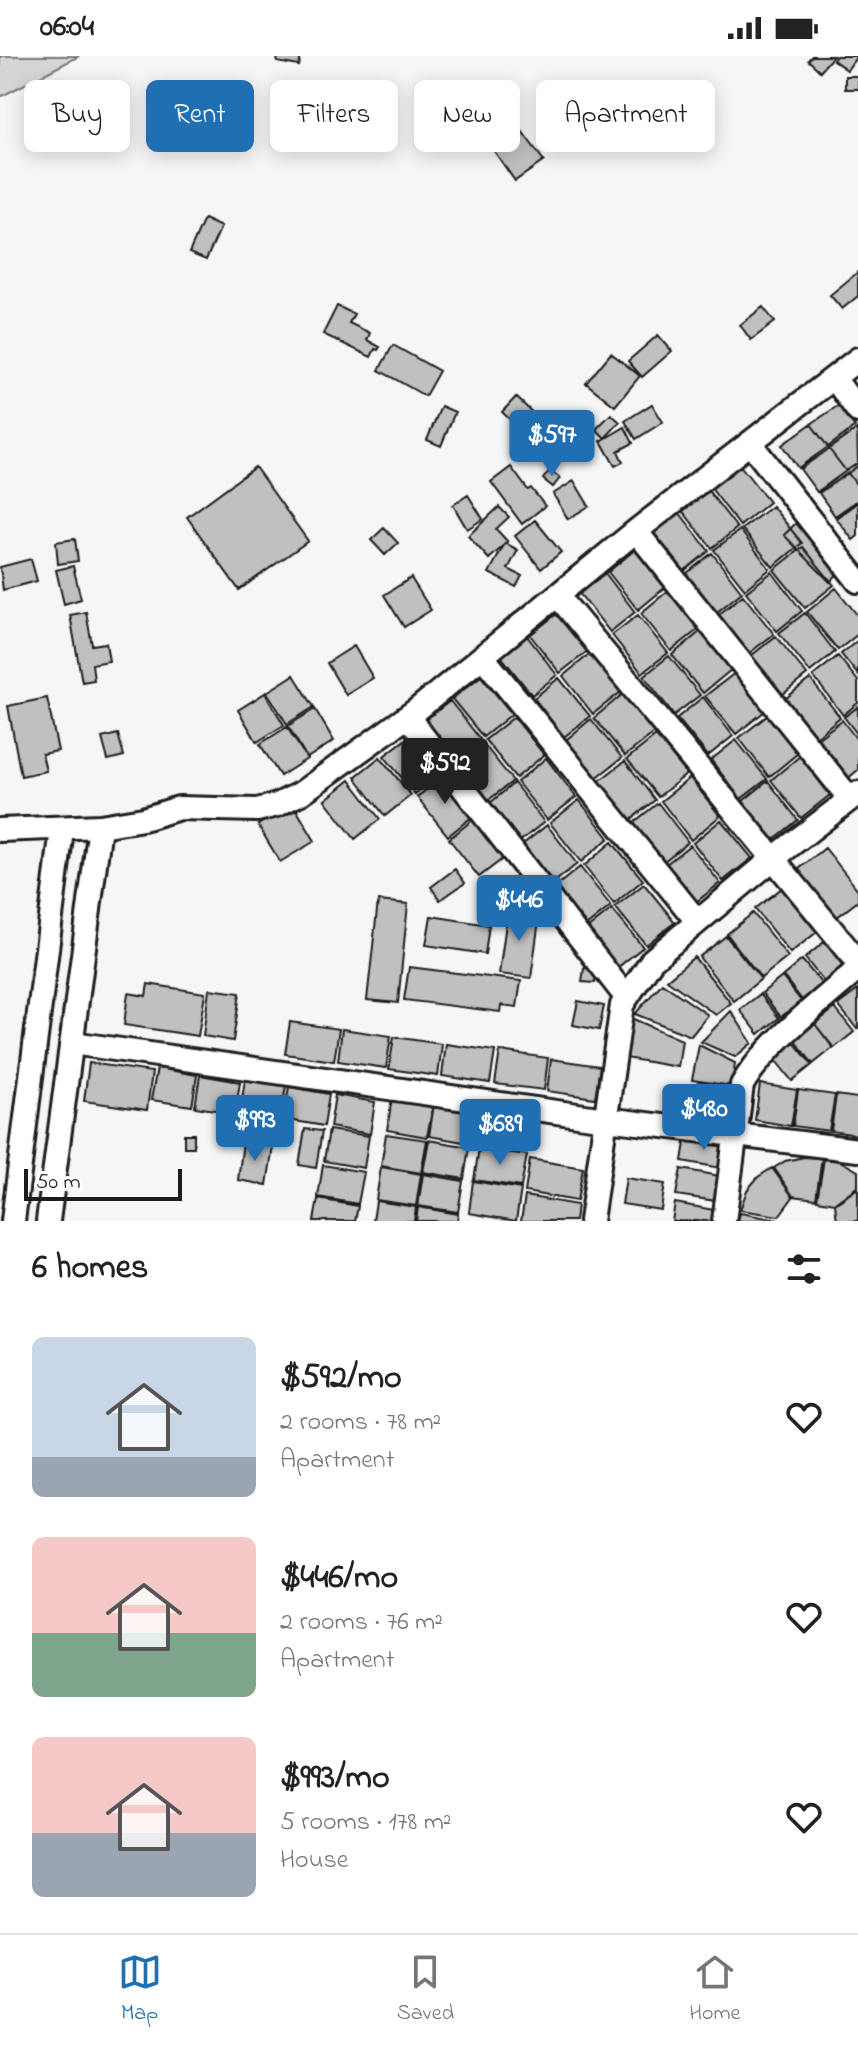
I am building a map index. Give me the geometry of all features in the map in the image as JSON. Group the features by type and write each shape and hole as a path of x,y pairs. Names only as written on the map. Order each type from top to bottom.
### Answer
{"street":[{"path":"0,830 100,826 143,819 179,808 257,810 277,805 301,793 408,717 636,531 858,359"},
{"path":"834,378 858,411"},
{"path":"750,443 858,581"},
{"path":"591,1221 622,1005 626,997 652,960 854,796 636,531"},
{"path":"558,596 858,962"},
{"path":"483,657 697,921"},
{"path":"408,717 626,997"},
{"path":"48,1221 100,826"},
{"path":"13,1221 62,829"},
{"path":"724,1221 742,1085 775,1043 858,969"},
{"path":"72,1043 606,1119 858,1150"}],"shaded area":[{"path":"0,56 79,56 33,80 24,80 24,85 0,97"}],"building":[{"path":"278,56 301,56 299,66 277,62"},
{"path":"812,56 833,56 820,71 808,60"},
{"path":"836,56 857,56 847,70 833,60"},
{"path":"845,76 858,76 858,89 845,89"},
{"path":"522,131 544,161 515,181 495,152 520,152"},
{"path":"204,219 221,227 206,260 189,253"},
{"path":"858,272 858,296 842,309 830,295"},
{"path":"337,306 354,314 349,323 370,333 367,340 380,347 371,357 323,334"},
{"path":"763,307 775,322 751,340 740,325"},
{"path":"658,335 672,351 642,377 628,361"},
{"path":"393,345 439,371 425,396 379,370"},
{"path":"611,353 640,376 615,406 586,383"},
{"path":"516,397 538,418 524,433 502,412"},
{"path":"652,404 663,422 636,439 625,421"},
{"path":"839,405 855,427 828,447 811,424"},
{"path":"441,406 455,412 441,446 427,440"},
{"path":"611,414 620,422 605,438 596,429"},
{"path":"811,424 828,447 798,468 782,445"},
{"path":"625,427 633,443 618,451 623,462 615,466 601,441"},
{"path":"857,429 858,463 846,471 829,449"},
{"path":"829,449 846,471 817,492 800,469"},
{"path":"739,464 769,502 740,526 710,487"},
{"path":"858,466 858,487 848,473"},
{"path":"255,467 308,541 239,590 187,517"},
{"path":"511,467 545,506 522,524 491,482"},
{"path":"550,470 560,478 553,487 543,479"},
{"path":"848,473 858,487 858,500 835,516 819,493"},
{"path":"574,481 589,506 568,519 553,494"},
{"path":"707,489 737,528 712,548 681,509"},
{"path":"468,495 483,519 467,529 453,505"},
{"path":"858,502 858,536 853,540 836,518"},
{"path":"772,506 802,543 773,567 742,529"},
{"path":"499,507 509,517 496,529 508,542 489,559 468,536"},
{"path":"679,512 709,551 684,571 653,532"},
{"path":"802,517 848,563 830,582 784,535"},
{"path":"535,520 561,552 541,569 515,536"},
{"path":"384,528 398,543 385,555 371,540"},
{"path":"740,530 770,569 745,589 714,550"},
{"path":"75,539 78,561 58,564 56,542"},
{"path":"505,543 518,550 508,569 522,576 516,587 489,573"},
{"path":"803,547 834,585 805,608 774,570"},
{"path":"637,548 667,586 638,610 608,572"},
{"path":"712,553 742,592 717,612 686,574"},
{"path":"31,559 37,581 3,590 0,567"},
{"path":"73,566 81,599 64,604 56,570"},
{"path":"772,572 802,611 777,631 746,592"},
{"path":"605,573 635,612 610,632 579,593"},
{"path":"411,578 431,610 404,627 384,595"},
{"path":"836,588 858,616 858,634 838,650 807,612"},
{"path":"669,590 700,628 671,651 641,613"},
{"path":"743,595 774,634 748,654 718,615"},
{"path":"86,612 92,645 106,643 109,661 92,664 94,680 82,682 70,615"},
{"path":"559,612 589,650 560,673 530,635"},
{"path":"805,613 835,652 810,672 779,633"},
{"path":"638,615 668,653 642,673 612,635"},
{"path":"701,631 732,669 703,693 672,655"},
{"path":"527,636 557,675 532,695 501,656"},
{"path":"776,636 807,675 782,695 751,656"},
{"path":"858,640 858,675 841,654"},
{"path":"354,646 373,678 346,695 327,663"},
{"path":"591,653 622,691 593,714 563,676"},
{"path":"669,656 700,695 674,715 644,676"},
{"path":"838,656 858,681 858,703 843,715 813,676"},
{"path":"735,673 765,711 736,734 705,696"},
{"path":"294,675 314,707 287,724 267,692"},
{"path":"481,676 512,714 483,737 452,699"},
{"path":"559,678 590,716 564,737 534,698"},
{"path":"810,679 840,717 815,738 785,699"},
{"path":"265,693 284,725 257,742 238,710"},
{"path":"623,694 654,733 625,756 594,718"},
{"path":"703,697 733,736 708,756 677,718"},
{"path":"47,698 58,751 42,754 46,771 21,776 8,706"},
{"path":"450,701 480,739 455,759 424,721"},
{"path":"858,707 858,735 844,717"},
{"path":"315,709 334,741 307,758 288,726"},
{"path":"768,715 798,753 769,777 739,738"},
{"path":"514,717 544,755 516,778 485,740"},
{"path":"591,719 622,758 596,778 566,740"},
{"path":"842,720 858,741 858,770 847,779 816,740"},
{"path":"287,727 307,759 280,776 260,744"},
{"path":"118,734 124,756 108,760 102,738"},
{"path":"410,736 440,774 415,794 384,756"},
{"path":"656,736 687,774 658,797 627,759"},
{"path":"736,740 767,779 741,799 711,760"},
{"path":"482,742 513,781 487,801 457,762"},
{"path":"800,756 830,795 801,818 771,780"},
{"path":"380,757 411,795 385,816 355,777"},
{"path":"546,758 576,797 547,820 517,782"},
{"path":"625,761 655,800 630,820 599,781"},
{"path":"443,777 473,816 448,836 417,797"},
{"path":"690,778 720,816 691,840 661,801"},
{"path":"350,780 380,819 355,839 325,800"},
{"path":"768,781 798,820 773,840 743,801"},
{"path":"514,783 544,822 519,842 489,804"},
{"path":"579,800 609,838 581,862 550,823"},
{"path":"658,803 688,842 663,862 633,823"},
{"path":"293,804 315,841 280,862 258,825"},
{"path":"475,818 505,857 479,877 449,839"},
{"path":"721,820 752,858 723,881 693,843"},
{"path":"547,825 577,864 552,884 522,845"},
{"path":"612,842 643,880 614,904 584,866"},
{"path":"690,845 720,883 695,903 665,865"},
{"path":"825,848 858,890 858,901 832,921 794,873"},
{"path":"580,867 611,906 586,926 555,887"},
{"path":"455,869 465,883 440,900 431,887"},
{"path":"644,884 675,922 646,945 615,907"},
{"path":"782,888 817,932 790,953 755,909"},
{"path":"378,901 408,904 398,1003 367,1000"},
{"path":"508,908 540,913 531,978 499,974"},
{"path":"612,909 643,947 617,968 587,929"},
{"path":"753,913 788,957 761,978 727,934"},
{"path":"431,916 489,925 485,954 426,945"},
{"path":"726,936 761,979 734,1001 699,957"},
{"path":"824,942 843,966 824,982 805,958"},
{"path":"694,957 731,1003 716,1015 667,980"},
{"path":"802,960 822,984 802,1000 783,976"},
{"path":"409,967 521,981 517,1007 501,1005 500,1012 404,1000"},
{"path":"584,968 597,970 595,983 582,982"},
{"path":"782,977 801,1001 781,1017 762,993"},
{"path":"662,983 708,1015 691,1036 635,1014"},
{"path":"148,984 205,993 198,1036 124,1025 128,993 146,996"},
{"path":"209,989 240,993 233,1041 203,1036"},
{"path":"858,990 858,1028 857,1029 838,1005"},
{"path":"760,994 779,1018 759,1034 740,1010"},
{"path":"578,1001 604,1006 599,1030 573,1025"},
{"path":"835,1008 854,1032 834,1048 815,1024"},
{"path":"731,1011 752,1043 735,1057 701,1042"},
{"path":"631,1018 682,1040 678,1067 625,1058"},
{"path":"290,1022 339,1029 334,1061 285,1054"},
{"path":"815,1024 833,1048 813,1064 795,1040"},
{"path":"342,1029 391,1036 386,1068 338,1061"},
{"path":"394,1037 442,1044 438,1076 389,1069"},
{"path":"793,1041 812,1065 792,1081 773,1057"},
{"path":"446,1044 495,1051 490,1083 442,1076"},
{"path":"699,1045 735,1063 732,1086 692,1080"},
{"path":"500,1051 548,1058 544,1090 495,1084"},
{"path":"551,1059 600,1066 595,1098 547,1091"},
{"path":"89,1063 152,1072 147,1110 84,1101"},
{"path":"157,1068 197,1075 192,1106 151,1100"},
{"path":"200,1075 240,1082 235,1113 195,1107"},
{"path":"245,1080 286,1086 280,1118 240,1112"},
{"path":"760,1084 797,1090 791,1126 755,1120"},
{"path":"289,1087 329,1094 324,1126 283,1119"},
{"path":"690,1089 730,1095 725,1121 686,1115"},
{"path":"798,1090 835,1095 829,1131 793,1126"},
{"path":"335,1095 375,1102 370,1134 330,1127"},
{"path":"836,1095 858,1098 858,1135 831,1131"},
{"path":"392,1098 433,1105 427,1137 387,1130"},
{"path":"434,1104 474,1111 469,1143 429,1136"},
{"path":"484,1112 532,1120 527,1152 479,1144"},
{"path":"305,1129 322,1131 316,1168 299,1165"},
{"path":"329,1130 369,1136 364,1168 324,1161"},
{"path":"184,1134 194,1134 194,1147 184,1147"},
{"path":"386,1134 427,1140 421,1173 381,1166"},
{"path":"686,1136 725,1142 721,1168 682,1161"},
{"path":"429,1140 469,1147 464,1179 423,1172"},
{"path":"243,1142 273,1146 267,1185 238,1180"},
{"path":"479,1148 527,1155 521,1187 474,1180"},
{"path":"804,1157 822,1158 816,1199 793,1196 774,1168 785,1161"},
{"path":"530,1159 583,1168 577,1201 525,1192"},
{"path":"824,1159 840,1161 858,1171 858,1186 835,1203 817,1200"},
{"path":"323,1165 364,1172 358,1204 318,1197"},
{"path":"381,1167 421,1174 416,1206 376,1200"},
{"path":"772,1168 793,1197 779,1216 740,1210 747,1190 758,1177"},
{"path":"681,1169 720,1176 716,1201 676,1195"},
{"path":"423,1174 463,1181 458,1212 418,1206"},
{"path":"626,1178 665,1184 661,1210 622,1204"},
{"path":"473,1181 521,1189 516,1221 469,1213"},
{"path":"858,1188 858,1221 837,1221 835,1204"},
{"path":"525,1196 577,1205 575,1221 521,1221"},
{"path":"318,1199 358,1206 355,1221 314,1221"},
{"path":"376,1201 416,1207 414,1221 373,1221"},
{"path":"675,1203 714,1210 713,1221 672,1221"},
{"path":"418,1207 458,1214 457,1221 416,1221"},
{"path":"740,1213 778,1220 778,1221 738,1221"}]}
